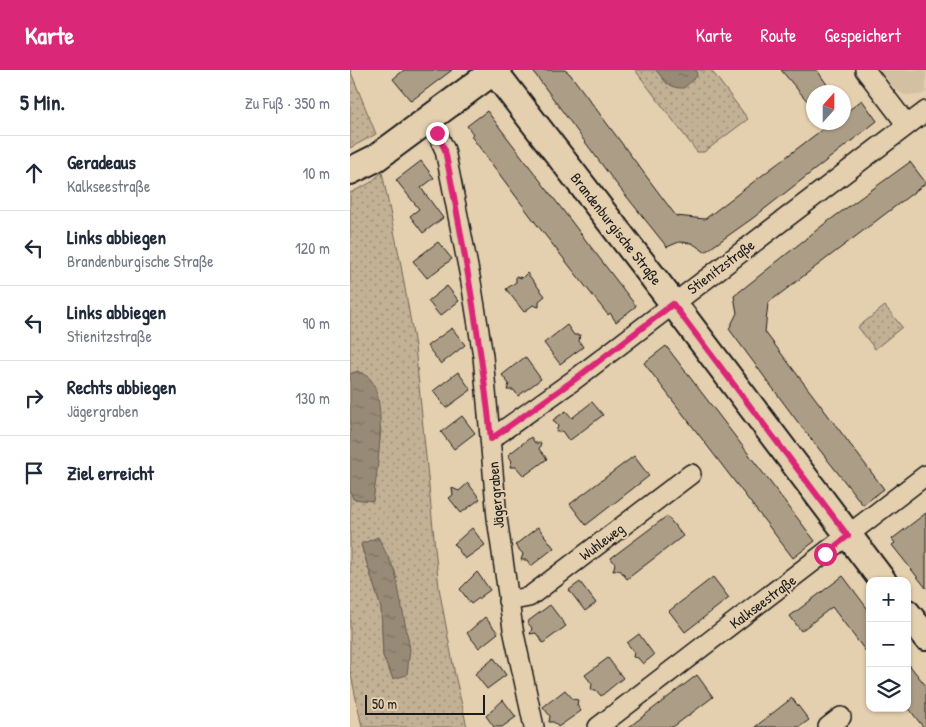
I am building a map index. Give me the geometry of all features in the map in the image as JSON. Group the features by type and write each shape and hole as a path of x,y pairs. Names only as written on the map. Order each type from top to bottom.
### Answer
{"street":[{"path":"350,171 376,158 494,70"},
{"name":"Brandenburgische Straße","path":"494,70 880,577"},
{"path":"865,70 919,122"},
{"name":"Jägergraben","path":"427,120 437,133 445,150 471,282 483,356 497,518 508,600 534,727"},
{"name":"Stienitzstraße","path":"491,439 574,380 673,304 919,122"},
{"name":"Wuhleweg","path":"508,600 528,597 691,474"},
{"name":"Kalkseestraße","path":"598,727 926,475"},
{"path":"911,618 926,637"}],"shaded area":[{"path":"350,70 376,134 350,148"},
{"path":"635,70 656,70 667,84 696,76 696,70 711,70 748,119 704,152 697,152"},
{"path":"878,70 926,70 926,92 919,95 905,95 896,90"},
{"path":"382,172 415,346 439,588 467,727 362,727 350,670 350,490 354,499 373,501 381,429 358,371 350,374 350,193 370,183","holes":["378,537 384,550 393,679 383,656 381,608 361,545"]},
{"path":"885,306 902,327 875,349 858,327"}],"water":[{"path":"656,70 696,70 697,76 684,88 679,88 668,83"},
{"path":"358,371 371,380 379,405 380,439 373,501 353,499 350,490 350,374"},
{"path":"378,537 395,571 410,649 407,675 393,679 383,656 381,608 361,544"}],"building":[{"path":"404,70 452,70 411,101 393,79"},
{"path":"532,70 565,70 570,74 676,216 705,219 822,130 851,130 851,109 862,100 877,121 753,218 705,252 692,243 679,242 667,247 611,177"},
{"path":"781,70 817,70 827,85 806,85 806,100"},
{"path":"487,111 636,306 616,322 610,313 608,315 538,226 471,136 473,134 467,126"},
{"path":"421,161 434,178 421,188 443,218 423,233 410,216 419,209 396,180"},
{"path":"910,162 926,183 768,303 765,332 884,489 863,505 797,421 729,329 737,313 734,296 823,225"},
{"path":"438,242 452,259 427,278 413,261"},
{"path":"527,273 545,296 539,301 539,307 533,305 524,312 506,289 516,282 516,276 522,278"},
{"path":"447,286 459,301 440,316 428,301"},
{"path":"567,325 574,335 580,335 579,341 583,347 560,364 544,343"},
{"path":"452,328 465,345 441,364 427,346"},
{"path":"666,346 815,541 793,558 644,363"},
{"path":"525,357 541,379 518,396 514,390 507,390 509,384 502,375"},
{"path":"458,372 471,390 446,408 433,391"},
{"path":"592,402 603,415 569,441 562,431 556,432 558,426 553,420 566,411 572,418"},
{"path":"462,416 475,433 454,449 441,432"},
{"path":"531,437 535,443 541,443 539,449 547,459 524,476 516,467 510,467 512,461 508,455"},
{"path":"634,456 649,476 586,525 570,504"},
{"path":"468,483 480,499 461,513 449,498 453,495 452,488 459,491"},
{"path":"926,513 926,588 892,545 895,543 892,539"},
{"path":"667,516 683,536 627,579 620,570 613,571 615,564 611,558"},
{"path":"538,527 554,548 531,566 527,560 521,560 523,554 515,545"},
{"path":"472,528 485,545 465,559 454,544"},
{"path":"477,572 490,590 471,604 460,589"},
{"path":"843,576 866,607 866,652 832,607 801,631 790,616"},
{"path":"713,577 729,598 685,632 669,611"},
{"path":"580,582 596,603 585,611 569,590"},
{"path":"550,605 566,626 543,643 536,633 530,634 532,628 527,622"},
{"path":"485,617 498,633 479,648 467,633"},
{"path":"639,634 654,655 643,664 638,658 633,657 634,652 627,643"},
{"path":"494,658 506,675 487,689 475,674"},
{"path":"608,658 623,678 601,696 596,690 591,690 592,684 585,675"},
{"path":"911,667 926,686 926,727 923,727 911,711"},
{"path":"697,675 713,697 673,727 629,727"},
{"path":"565,690 573,699 578,700 577,705 581,711 558,727 554,722 549,722 550,716 543,707"},
{"path":"792,698 809,720 799,727 755,727"},
{"path":"503,700 516,717 502,727 494,727 486,716"}],"route":[{"path":"437,133 445,150 471,282 483,356 491,439 574,380 673,304 848,536 825,554"}]}
